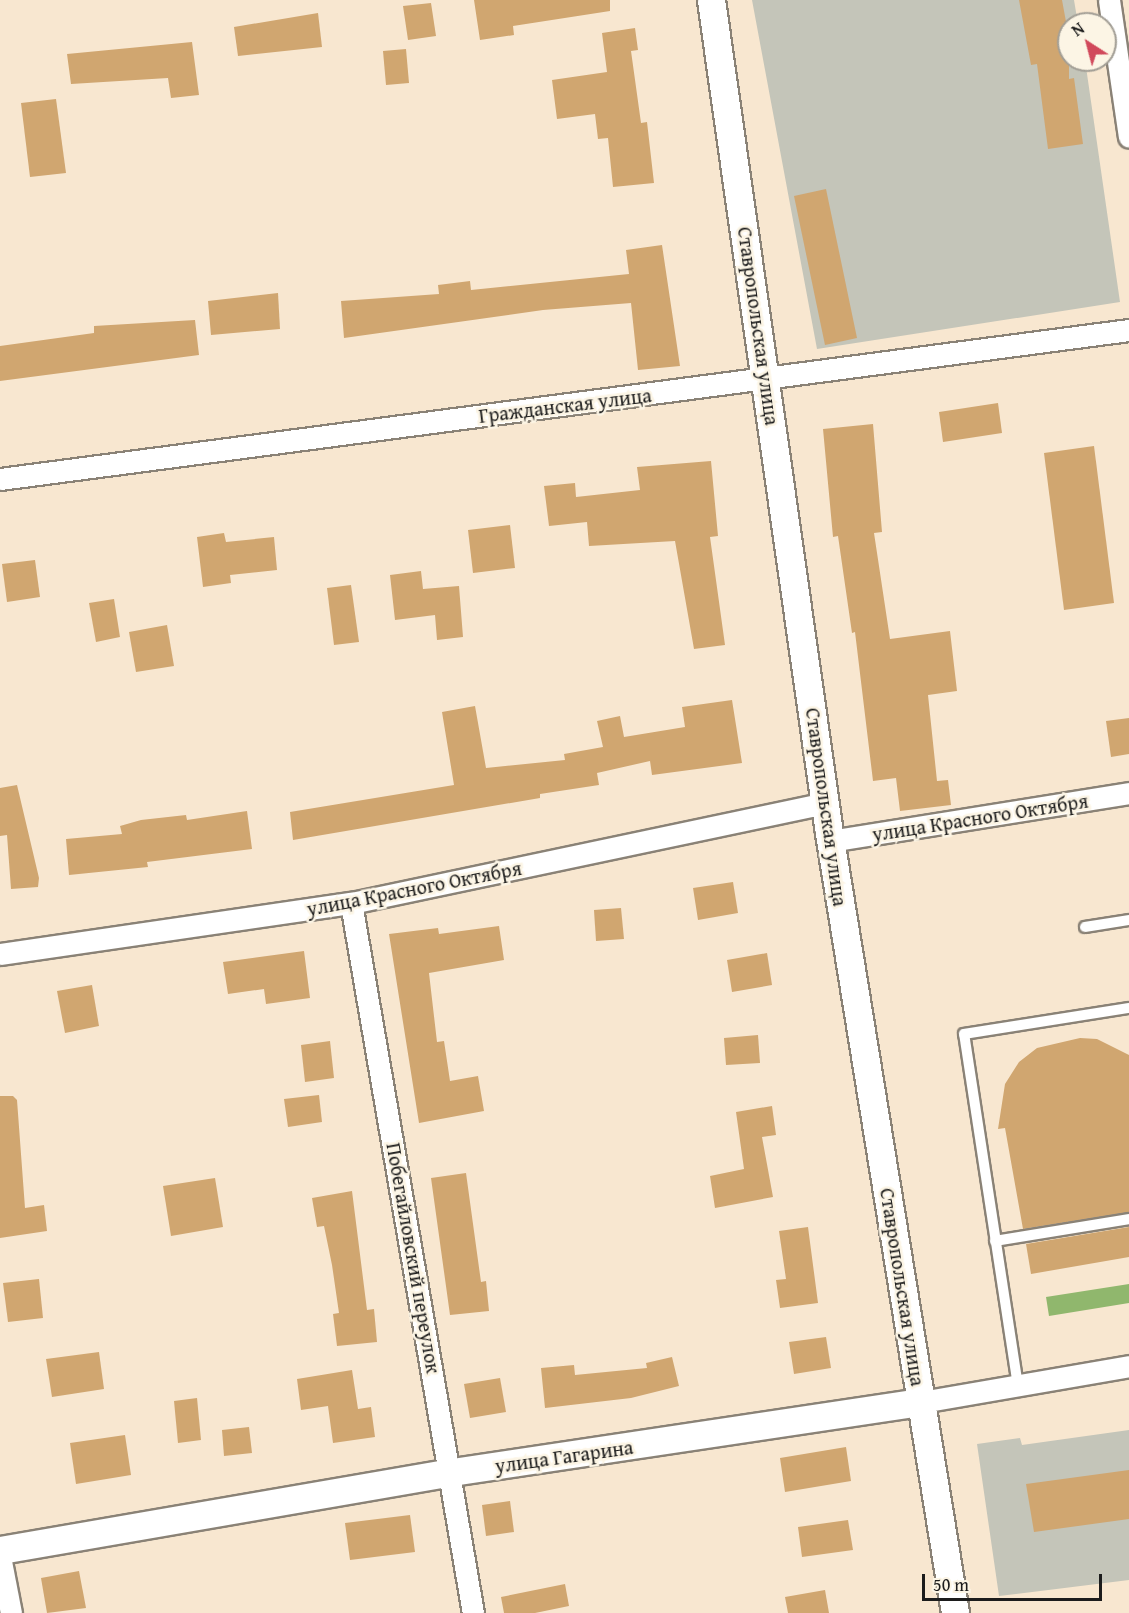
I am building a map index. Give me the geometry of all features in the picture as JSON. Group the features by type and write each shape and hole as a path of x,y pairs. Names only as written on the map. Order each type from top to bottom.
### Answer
{"street":[{"name":"Ставропольская улица","path":"711,0 767,379 830,841 955,1613"},
{"path":"1109,0 1129,138"},
{"name":"Гражданская улица","path":"0,478 1129,330"},
{"name":"улица Красного Октября","path":"830,841 1129,793"},
{"name":"улица Красного Октября","path":"0,954 351,903 825,803"},
{"name":"Побегайловский переулок","path":"351,903 452,1472 473,1613"},
{"name":"улица Гагарина","path":"0,1550 452,1472 921,1402 1129,1366"},
{"path":"0,1556 11,1613"}],"lane":[{"path":"1084,927 1129,920"},
{"path":"1018,1386 964,1034 1129,1008"},
{"path":"995,1241 1129,1219"}],"shaded area":[{"path":"752,0 1074,0 1076,12 1057,12 1057,72 1087,72 1120,302 817,349"},
{"path":"1129,1430 1129,1580 999,1596 977,1444 1020,1438 1022,1445"}],"green space":[{"path":"1129,1284 1129,1303 1049,1316 1046,1297"}],"building":[{"path":"474,0 610,0 610,11 513,26 514,35 480,40"},
{"path":"1019,0 1062,0 1064,12 1057,12 1057,72 1069,72 1069,79 1074,78 1083,144 1048,149 1037,64 1031,65"},
{"path":"431,3 436,36 408,40 403,6"},
{"path":"318,13 322,47 238,56 234,27"},
{"path":"635,28 638,50 631,51 641,123 647,122 654,183 613,187 608,138 598,139 595,114 557,119 552,80 607,72 602,33"},
{"path":"192,42 199,95 171,98 168,78 71,84 67,54"},
{"path":"406,49 409,83 386,85 383,51"},
{"path":"56,99 66,173 30,177 21,103"},
{"path":"826,189 857,338 825,345 794,196"},
{"path":"662,245 680,366 638,370 631,303 543,310 344,338 341,301 439,294 438,285 470,281 471,290 629,274 626,250"},
{"path":"278,293 280,329 211,335 208,301"},
{"path":"195,320 199,355 0,381 0,346 94,333 94,326"},
{"path":"998,403 1002,433 943,442 939,412"},
{"path":"873,424 882,532 874,533 890,639 950,631 957,691 928,695 937,781 948,780 951,805 900,811 896,778 873,781 855,632 852,633 838,536 833,537 823,429"},
{"path":"1094,446 1114,603 1064,610 1044,453"},
{"path":"711,461 718,536 710,537 725,645 694,649 675,541 589,546 587,522 549,526 544,486 575,483 576,497 640,490 637,467"},
{"path":"510,525 515,568 473,573 468,530"},
{"path":"224,533 226,542 274,537 277,570 230,575 231,583 203,587 197,537"},
{"path":"35,560 40,597 7,602 2,564"},
{"path":"421,571 423,589 459,586 463,637 437,640 435,615 395,620 390,575"},
{"path":"351,585 359,642 334,645 327,588"},
{"path":"114,599 120,637 96,642 89,603"},
{"path":"167,625 174,666 136,672 129,632"},
{"path":"732,700 742,763 652,775 650,761 597,773 599,785 540,794 540,798 293,840 290,812 454,785 442,712 475,706 486,768 565,760 564,754 603,747 597,721 620,716 624,737 685,727 682,707"},
{"path":"1129,718 1129,754 1111,757 1106,721"},
{"path":"17,785 39,878 38,887 11,889 7,835 0,836 0,788"},
{"path":"247,811 252,849 147,862 148,867 69,875 66,839 122,834 120,826 141,820 186,815 187,820"},
{"path":"733,882 738,913 698,920 693,888"},
{"path":"621,908 624,939 596,941 594,910"},
{"path":"499,926 504,960 429,973 437,1042 444,1041 450,1081 478,1076 484,1111 419,1123 389,934 438,928 439,934"},
{"path":"304,951 310,998 266,1004 264,989 228,994 223,962"},
{"path":"767,953 772,985 732,992 727,960"},
{"path":"92,985 99,1026 65,1033 57,991"},
{"path":"758,1035 760,1063 726,1065 724,1038"},
{"path":"1080,1038 1097,1039 1129,1055 1129,1212 1023,1229 1005,1128 998,1129 1005,1084 1019,1062 1037,1048"},
{"path":"330,1041 334,1078 305,1082 301,1045"},
{"path":"319,1095 322,1122 288,1127 284,1099"},
{"path":"0,1096 13,1096 17,1100 25,1208 44,1205 47,1231 0,1238"},
{"path":"772,1106 776,1135 762,1137 773,1197 715,1208 710,1176 744,1169 736,1112"},
{"path":"466,1173 481,1282 486,1281 489,1311 450,1315 431,1178"},
{"path":"215,1178 223,1227 171,1236 163,1186"},
{"path":"352,1191 367,1310 374,1309 377,1342 337,1346 333,1314 339,1313 332,1265 324,1226 317,1227 312,1198"},
{"path":"808,1227 818,1303 780,1308 776,1280 786,1279 779,1231"},
{"path":"1129,1227 1129,1257 1031,1274 1026,1244"},
{"path":"39,1279 43,1318 8,1322 3,1283"},
{"path":"826,1337 831,1368 794,1374 789,1342"},
{"path":"99,1352 104,1389 52,1397 46,1359"},
{"path":"672,1357 679,1386 631,1398 545,1408 541,1368 574,1365 575,1375 647,1368 646,1363"},
{"path":"352,1370 358,1409 371,1407 375,1437 333,1443 328,1406 301,1410 297,1379"},
{"path":"500,1378 506,1412 470,1418 464,1384"},
{"path":"197,1398 201,1440 178,1443 174,1401"},
{"path":"249,1427 252,1453 224,1456 222,1430"},
{"path":"125,1435 131,1475 76,1484 70,1443"},
{"path":"846,1447 851,1481 785,1492 780,1458"},
{"path":"1129,1470 1129,1519 1034,1532 1026,1484"},
{"path":"510,1501 514,1532 486,1536 482,1505"},
{"path":"410,1515 415,1552 350,1560 345,1523"},
{"path":"848,1520 853,1550 802,1557 798,1527"},
{"path":"79,1571 86,1608 47,1613 41,1578"},
{"path":"565,1584 569,1606 535,1613 504,1613 501,1597"},
{"path":"825,1590 829,1613 788,1613 785,1597"}]}
